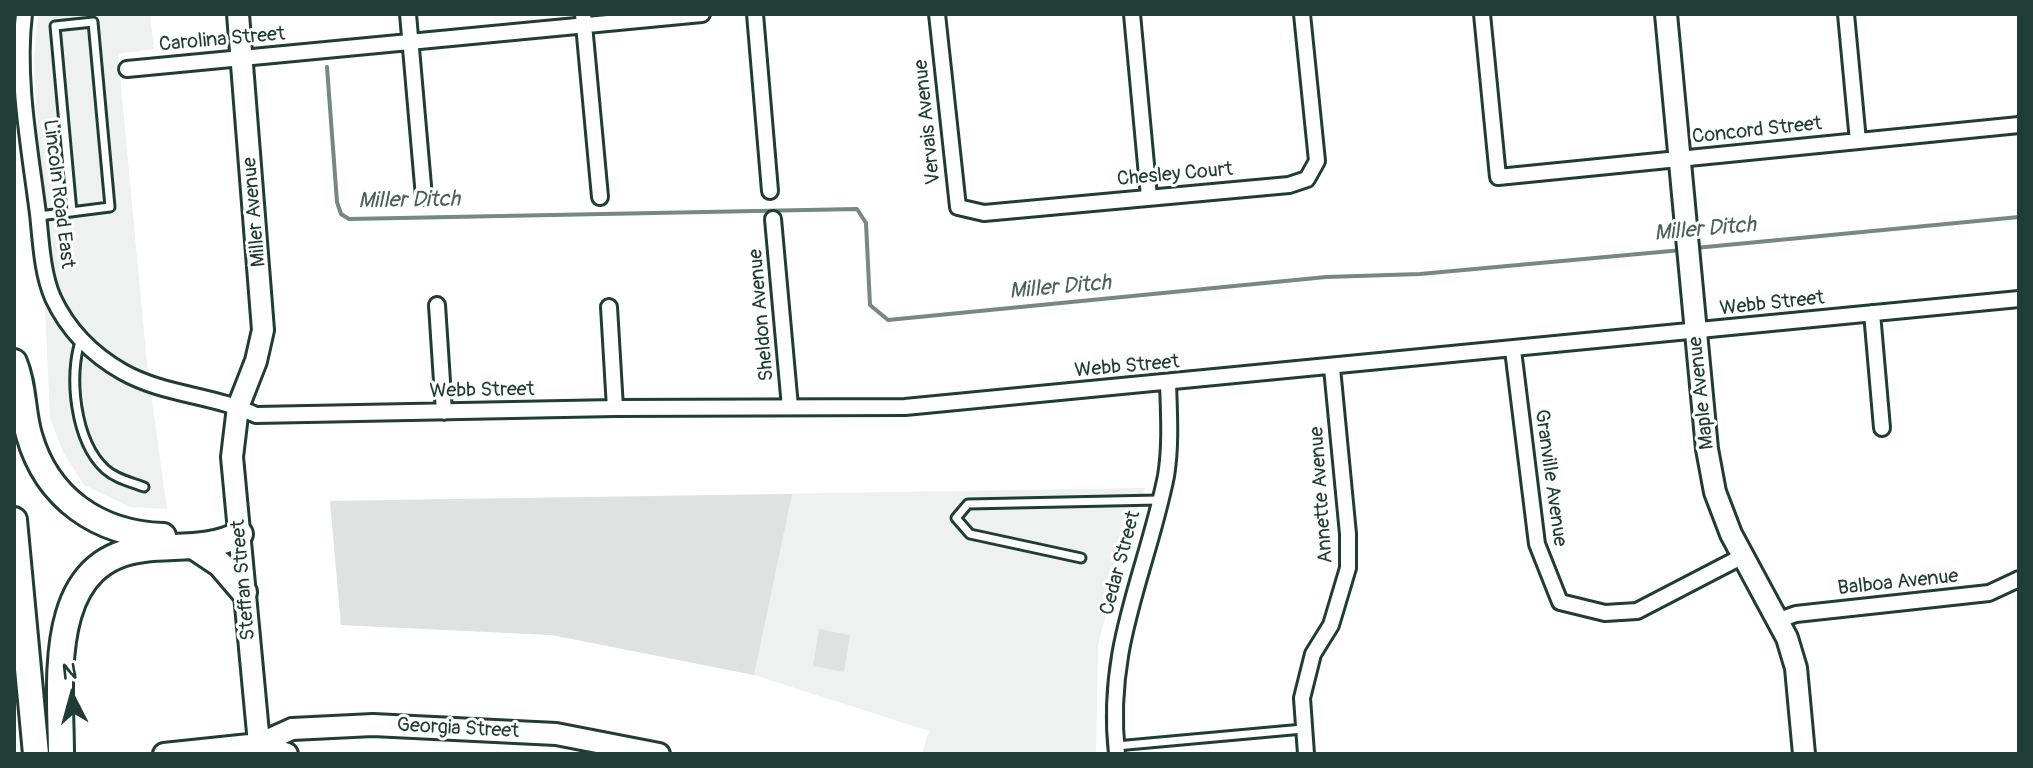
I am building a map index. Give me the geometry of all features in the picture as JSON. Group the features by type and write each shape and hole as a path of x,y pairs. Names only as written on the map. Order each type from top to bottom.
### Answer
{"highway":[{"path":"14,362 21,380 29,435 42,468 77,510 106,527 133,534 161,536 223,531 240,534"},
{"path":"14,520 36,754"},
{"path":"61,754 64,627 71,603 86,580 109,561 140,549 224,543 240,534"},
{"path":"193,546 220,564 244,592"}],"street":[{"name":"Lincoln Road East","path":"24,14 24,73 38,216 52,296 81,339 123,372 145,382 238,407"},
{"name":"Miller Avenue","path":"238,14 263,330 256,361 238,407"},
{"path":"408,14 424,197"},
{"name":"Carolina Street","path":"127,69 410,42 583,20 702,14"},
{"path":"755,14 770,191"},
{"name":"Vervais Avenue","path":"937,14 958,207 984,213 1024,209"},
{"path":"1132,14 1149,197"},
{"name":"Chesley Court","path":"1024,209 1289,185 1307,179 1317,161 1302,14"},
{"name":"Concord Street","path":"1482,14 1498,177 2019,125"},
{"name":"Maple Avenue","path":"1666,14 1695,332 1715,492 1743,556 1779,620 1796,668 1804,754"},
{"path":"1846,14 1858,141"},
{"path":"583,20 600,197"},
{"name":"Sheldon Avenue","path":"773,219 790,407"},
{"name":"Webb Street","path":"238,407 256,415 615,408 905,407 2019,299"},
{"path":"437,305 444,412"},
{"path":"609,307 615,408"},
{"path":"1872,313 1882,428"},
{"name":"Granville Avenue","path":"1513,350 1537,544 1560,602 1605,613 1637,611 1743,556"},
{"name":"Annette Avenue","path":"1306,754 1302,698 1313,654 1331,625 1348,568 1348,534 1332,368"},
{"name":"Cedar Street","path":"1117,750 1117,669 1129,603 1166,475 1168,383"},
{"name":"Steffan Street","path":"238,407 232,457 259,749"},
{"name":"Balboa Avenue","path":"1779,620 1796,614 1989,593 2019,579"},
{"name":"Georgia Street","path":"259,749 292,729 373,725 556,734 659,754"},
{"name":"Georgia Street","path":"164,754 259,749 287,754"}],"lane":[{"path":"38,216 72,212 110,207 93,22 55,26 72,212"},
{"path":"81,339 74,358 84,435 105,470 144,487"},
{"path":"1081,558 970,534 956,518 968,504 1158,500"},
{"path":"1117,750 1303,729"}],"shaded area":[{"path":"38,14 150,14 154,49 118,54 147,364 167,509 130,507 84,485 63,452 50,418 34,60"},
{"path":"1145,488 1123,549 1098,645 1096,754 922,754 929,731 754,675 552,635 341,625 330,501"},
{"path":"792,494 754,675 552,635 341,625 330,501"},
{"path":"819,629 850,635 844,672 813,666"}],"waterway":[{"name":"Miller Ditch","path":"327,67 337,202 341,214 349,219 857,209 866,223 870,305 888,320 1326,277 1420,274 1682,250"},
{"name":"Miller Ditch","path":"1695,248 2019,217"}]}
